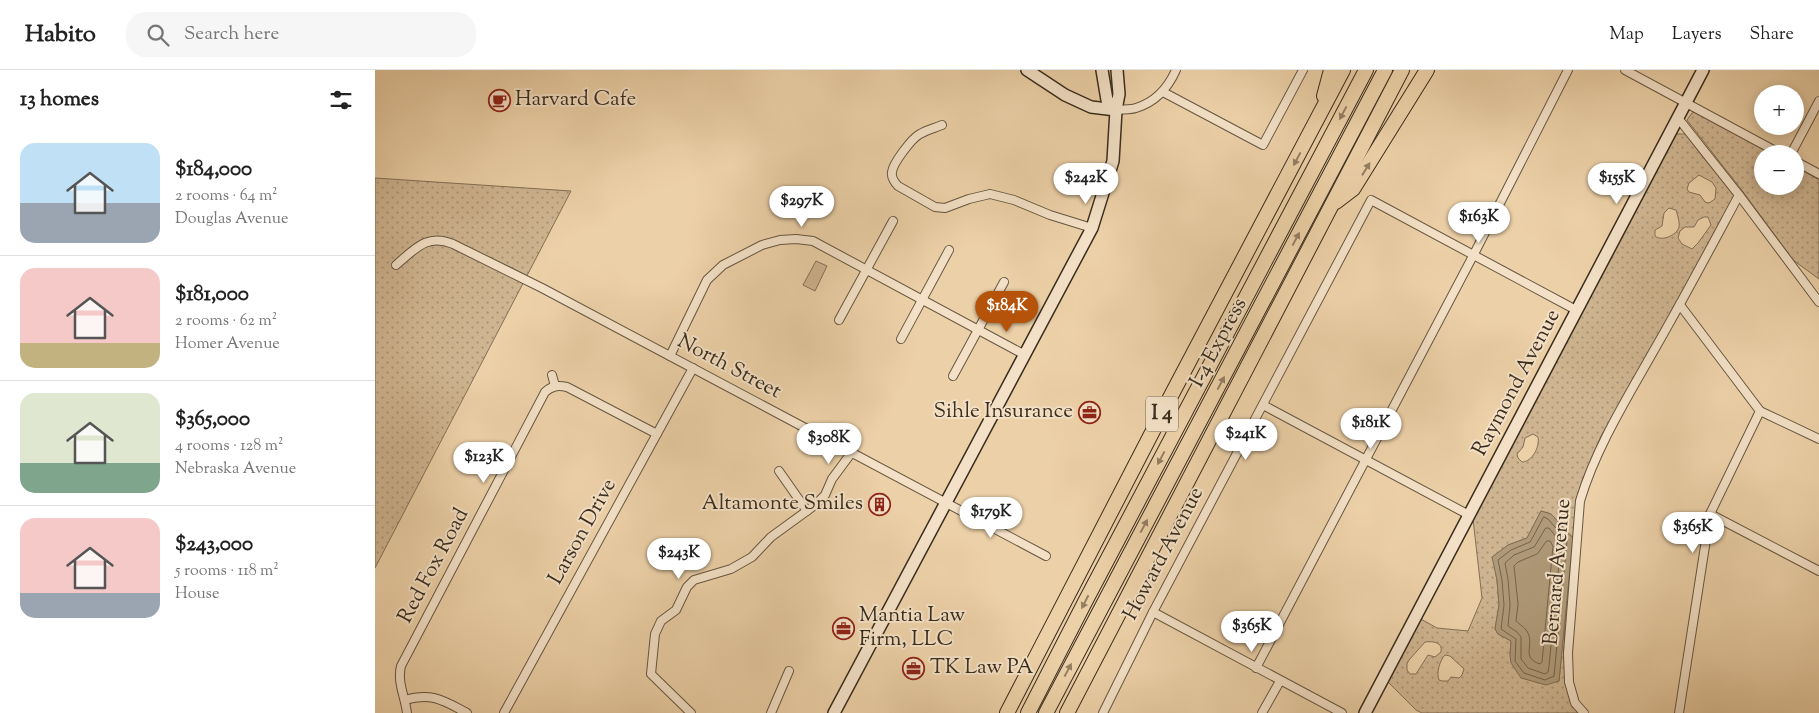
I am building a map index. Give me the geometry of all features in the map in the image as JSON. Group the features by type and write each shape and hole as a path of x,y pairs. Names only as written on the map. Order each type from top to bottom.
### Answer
{"highway":[{"path":"1320,116 1331,70"},
{"name":"I 4","path":"1007,713 1177,384 1343,70"},
{"name":"I-4 Express","path":"1028,713 1366,70"},
{"name":"I-4 Express","path":"1046,713 1385,70"},
{"name":"I 4","path":"1067,713 1402,70"},
{"path":"1333,204 1353,188 1427,70"}],"street":[{"path":"1027,70 1065,95 1091,107 1116,110 1135,108 1163,92 1176,70"},
{"path":"1102,70 1107,100 1116,110"},
{"path":"834,713 1092,228 1113,161 1116,110 1119,94 1117,70"},
{"path":"1163,92 1263,145 1303,70"},
{"path":"1256,668 1474,254 1568,70"},
{"path":"1625,70 1765,145"},
{"name":"Raymond Avenue","path":"1365,713 1703,70"},
{"path":"1796,145 1819,102"},
{"path":"1677,118 1739,195 1819,302"},
{"path":"942,125 919,134 907,147 892,172 894,181 898,186 935,207 945,208 990,194 1015,200 1049,215 1092,228"},
{"path":"1804,166 1819,174"},
{"name":"Bernard Avenue","path":"1584,713 1575,703 1569,682 1568,653 1580,501 1586,480 1605,438 1739,195"},
{"name":"Howard Avenue","path":"1103,713 1153,612 1371,200 1474,254"},
{"path":"839,320 893,221"},
{"path":"670,356 707,280 723,265 763,245 781,240 796,239 813,241 1025,355"},
{"name":"North Street","path":"396,265 424,243 442,240 542,288 1046,556"},
{"path":"901,339 949,250"},
{"path":"1474,254 1576,310"},
{"path":"953,376 1004,282"},
{"path":"1680,305 1760,411 1819,439"},
{"name":"Larson Drive","path":"504,713 693,368"},
{"path":"552,375 555,386 567,387 657,434"},
{"name":"Red Fox Road","path":"407,713 400,685 399,675 401,666 545,392 555,386"},
{"path":"1263,405 1469,515"},
{"path":"1679,713 1710,514 1760,411"},
{"path":"691,713 651,674 655,634 661,621 675,610 687,587 694,580 731,569 751,557 771,537 807,512 825,495 832,479 852,452"},
{"path":"779,471 807,512"},
{"path":"1710,514 1819,571"},
{"path":"1153,612 1342,713"},
{"path":"771,713 789,671"},
{"path":"1262,713 1280,681"},
{"path":"405,700 417,696 428,696 441,699 467,713"}],"shaded area":[{"path":"1697,112 1757,145 1754,145 1754,195 1804,195 1804,171 1819,180 1819,279 1793,260 1687,120 1692,113"},
{"path":"1676,134 1685,134 1734,196 1677,302 1601,436 1576,500 1573,538 1551,514 1541,511 1527,538 1508,545 1493,557 1499,605 1495,629 1498,634 1511,641 1510,655 1559,681 1571,553 1564,637 1564,660 1570,700 1578,713 1422,713 1416,710 1386,680 1419,618 1437,628 1468,631 1482,598 1473,519","holes":["1699,175 1712,182 1716,188 1715,199 1709,203 1705,202 1700,195 1689,192 1687,189 1689,183","1669,208 1676,210 1679,220 1678,230 1669,237 1658,238 1655,236 1655,230 1662,226 1664,213","1708,217 1711,225 1692,249 1682,244 1678,238 1680,231 1685,227 1694,227 1698,220","1533,434 1538,437 1538,441 1532,457 1522,462 1517,454 1523,447 1525,438","1425,642 1439,644 1441,652 1435,657 1428,655 1416,674 1410,674 1407,670 1407,664","1445,655 1450,656 1464,669 1462,675 1459,678 1451,677 1448,681 1439,680 1438,670"]},
{"path":"375,178 571,191 375,568"},
{"path":"816,261 827,266 815,291 803,285"}],"water":[{"path":"1541,511 1551,514 1573,538 1559,681 1546,685 1521,678 1511,663 1511,641 1498,634 1495,629 1499,605 1497,580 1492,557 1508,545 1527,538"}],"place":[{"name":"Harvard Cafe","path":"499,100"},
{"name":"Sihle Insurance","path":"1089,412"},
{"name":"Altamonte Smiles","path":"879,504"},
{"name":"Mantia Law Firm, LLC","path":"843,628"},
{"name":"TK Law PA","path":"914,668"}]}
